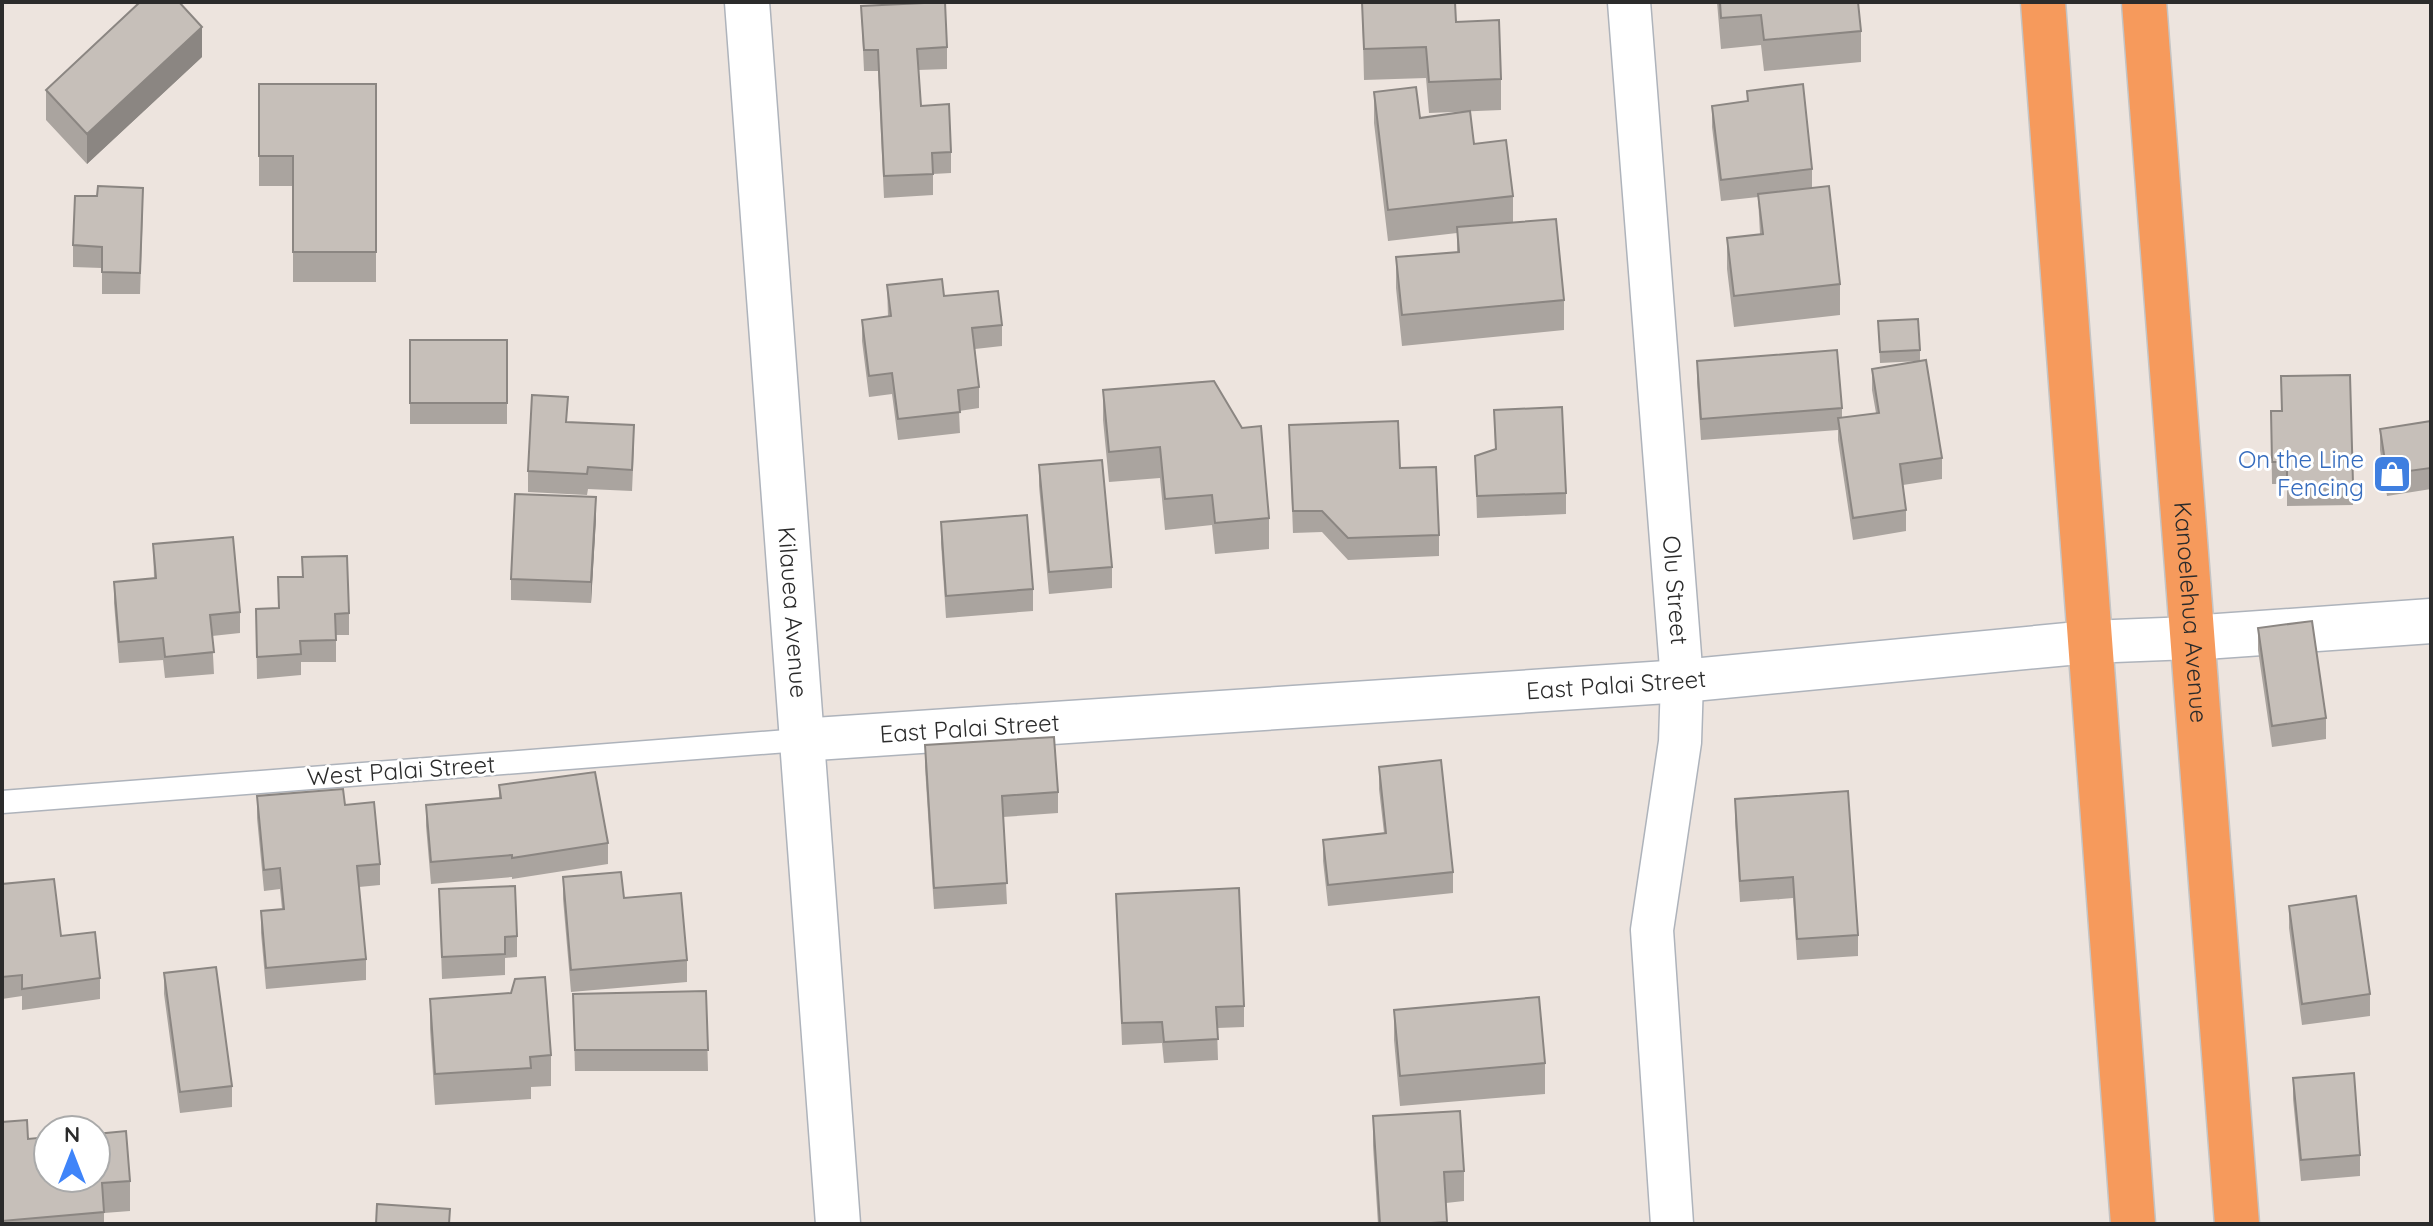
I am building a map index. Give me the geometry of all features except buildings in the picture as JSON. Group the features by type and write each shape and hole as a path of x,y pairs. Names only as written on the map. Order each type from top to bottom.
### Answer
{"highway":[{"path":"2043,2 2133,1224"},
{"name":"Kanoelehua Avenue","path":"2144,2 2237,1224"}],"street":[{"name":"Kilauea Avenue","path":"747,2 838,1224"},
{"name":"Olu Street","path":"1629,2 1682,681 1680,742 1652,930 1672,1224"},
{"name":"East Palai Street","path":"800,740 1682,681 2089,642 2431,621"}],"lane":[{"name":"West Palai Street","path":"2,802 800,740"}],"place":[{"name":"On the Line Fencing","path":"2392,474"}]}
